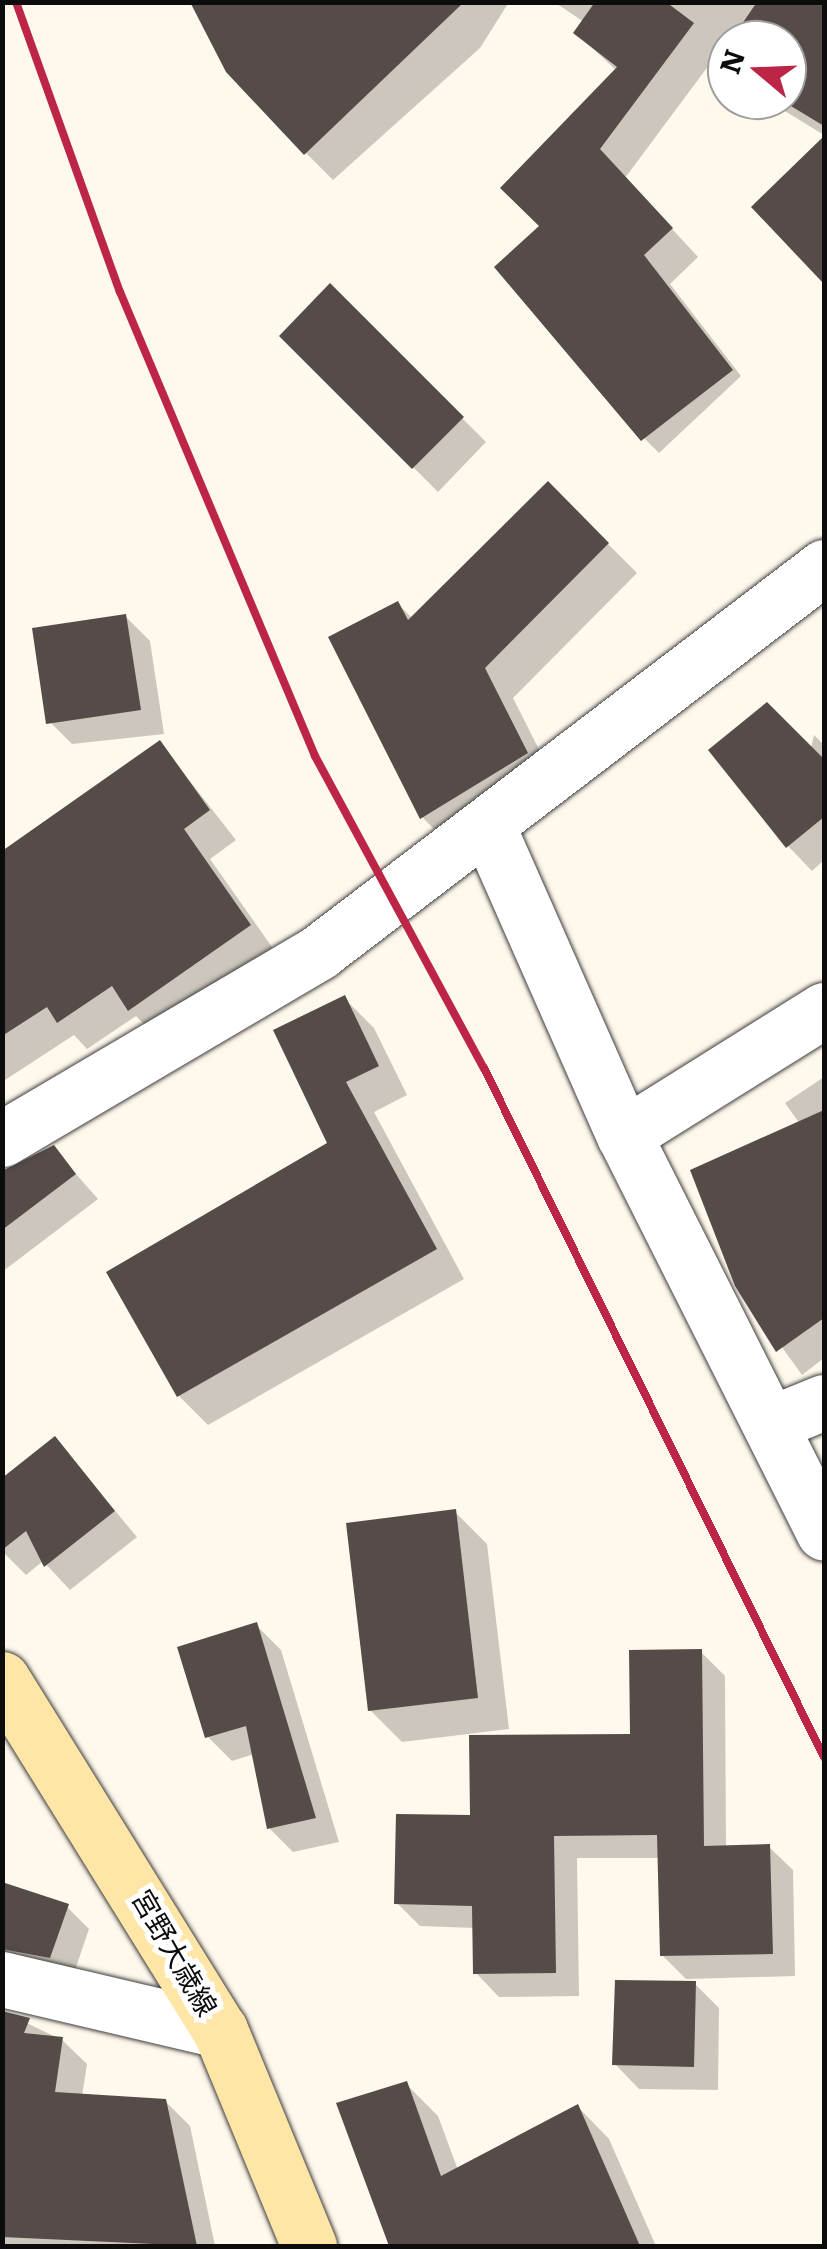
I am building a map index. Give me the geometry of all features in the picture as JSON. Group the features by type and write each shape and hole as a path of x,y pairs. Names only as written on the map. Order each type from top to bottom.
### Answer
{"main road":[{"name":"宮野大歳線","path":"2,1679 220,2030 309,2246"}],"street":[{"path":"2,1139 318,952 824,567"},
{"path":"487,825 624,1135 824,1532"},
{"path":"624,1135 824,1010"},
{"path":"770,1424 824,1402"},
{"path":"2,1978 220,2030"}],"building":[{"path":"190,2 464,2 304,155 226,72"},
{"path":"595,2 666,2 694,23 600,149 673,228 644,255 733,370 641,441 494,267 539,226 500,188 617,67 573,33"},
{"path":"757,2 824,2 824,126 807,116 807,20 745,20"},
{"path":"824,136 824,284 751,207"},
{"path":"330,283 464,417 412,469 279,336"},
{"path":"548,481 609,543 485,668 528,753 420,819 328,637 398,601 408,620"},
{"path":"126,614 141,710 46,724 32,628"},
{"path":"767,702 824,759 824,817 786,848 708,750"},
{"path":"160,740 210,810 184,829 251,925 128,1011 112,986 57,1023 47,1007 2,1036 2,851"},
{"path":"345,995 379,1066 346,1082 437,1249 177,1397 106,1272 327,1143 273,1030"},
{"path":"824,1110 824,1318 776,1352 735,1286 690,1170"},
{"path":"54,1145 76,1174 2,1230 2,1171"},
{"path":"55,1436 115,1511 44,1567 26,1531 2,1550 2,1478"},
{"path":"456,1509 478,1698 368,1711 346,1523"},
{"path":"257,1622 316,1818 267,1829 246,1726 205,1738 177,1647"},
{"path":"702,1649 704,1846 770,1844 773,1954 660,1956 657,1835 554,1836 556,1973 473,1974 472,1906 394,1904 396,1814 470,1815 469,1735 630,1734 629,1650"},
{"path":"2,1882 69,1904 50,1958 2,1949"},
{"path":"615,1980 696,1981 694,2067 612,2065"},
{"path":"2,2011 30,2018 24,2033 63,2037 55,2092 166,2099 197,2246 2,2237"},
{"path":"407,2081 441,2176 578,2104 640,2246 389,2246 336,2103"}],"railway":[{"path":"16,2 120,292 315,756 484,1068 824,1757"}]}
